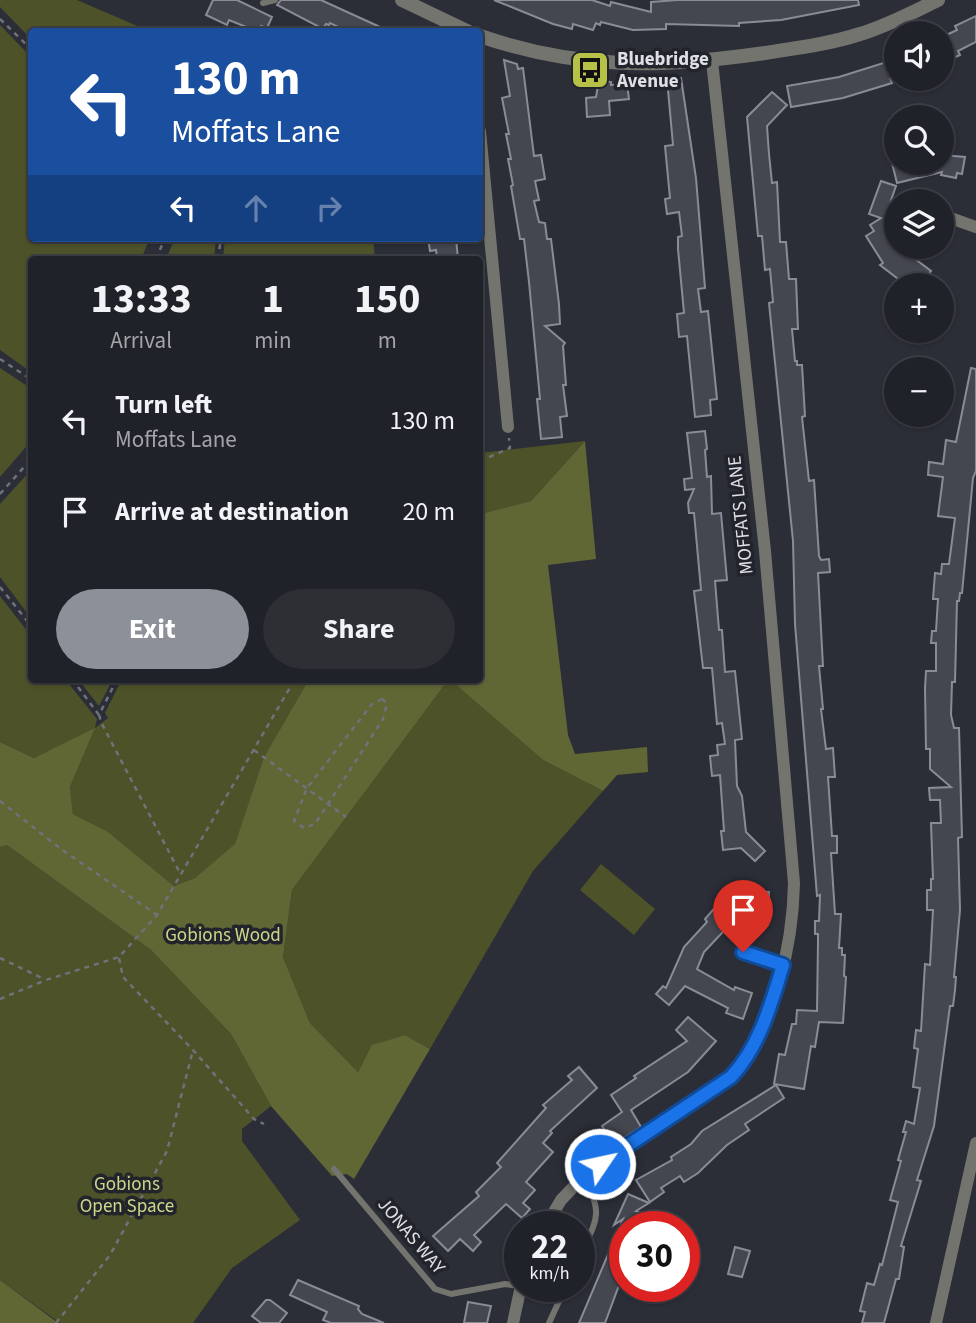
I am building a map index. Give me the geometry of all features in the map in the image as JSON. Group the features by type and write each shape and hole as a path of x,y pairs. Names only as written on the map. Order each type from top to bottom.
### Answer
{"street":[{"path":"402,0 460,28"},
{"path":"483,37 534,52 604,64 647,65 712,61 820,45 860,34 933,1"},
{"name":"MOFFATS LANE","path":"554,1211 561,1200 584,1176 738,1070 757,1040 783,965 794,912 794,883 765,551 712,61"},
{"path":"483,163 508,427"},
{"path":"954,219 976,227"},
{"path":"743,952 783,965"},
{"path":"936,1323 976,1143"},
{"path":"513,1323 517,1302"}],"lane":[{"path":"262,2 275,0"},
{"name":"JONAS WAY","path":"334,1169 435,1289 452,1294 504,1284"},
{"path":"584,1176 597,1205 598,1217 595,1223"},
{"path":"549,1323 559,1302"}],"path":[{"path":"0,19 28,46"},
{"path":"0,359 28,377"},
{"path":"483,460 510,448 508,427"},
{"path":"0,494 28,462"},
{"path":"0,587 28,622"},
{"path":"75,683 99,715 181,875"},
{"path":"99,715 115,683"},
{"path":"0,999 46,980 119,957 157,915 293,683"},
{"path":"382,699 387,703 383,719 328,804 315,824 304,828 294,821 307,788 372,704 382,699"},
{"path":"254,750 346,817"},
{"path":"0,801 61,849 157,915"},
{"path":"119,957 122,977 194,1050 254,1119 264,1124"},
{"path":"0,958 46,980"},
{"path":"56,1323 110,1255 167,1151 194,1050"}],"green space":[{"path":"0,0 77,0 142,28 28,28 28,36 0,7"},
{"path":"0,25 28,54 28,242 148,242 142,256 28,256 28,370 0,350"},
{"path":"173,242 216,242 214,256 167,256"},
{"path":"225,242 373,242 375,256 223,256"},
{"path":"0,368 28,386 28,444 0,477"},
{"path":"585,441 531,501 483,513 483,453"},
{"path":"585,441 596,559 548,565 568,735 575,754 647,747 648,772 617,775 603,791 543,760 454,683 483,683 483,513 531,501"},
{"path":"28,473 28,614 0,577 0,504"},
{"path":"0,596 28,632 28,683 68,683 97,719 95,728 108,718 105,713 120,683 307,683 264,757 235,845 195,878 174,886 107,831 73,814 70,787 94,730 34,758 0,742"},
{"path":"81,683 111,683 99,706"},
{"name":"Gobions Wood","path":"307,683 446,683 292,890 283,957 310,1023 358,1072 372,1045 405,1035 430,1049 354,1179 347,1174 332,1176 271,1106 231,1034 151,950 7,845 0,847 0,742 34,758 95,728 70,787 73,814 107,831 174,886 195,878 235,844 264,757"},
{"path":"446,683 454,683 543,760 603,791 533,871 430,1049 405,1035 373,1045 358,1072 310,1023 283,957 292,890"},
{"name":"Gobions Open Space","path":"7,845 151,950 231,1034 271,1106 242,1129 242,1141 300,1220 232,1268 193,1323 60,1323 0,1280 0,847"},
{"path":"601,864 655,909 634,935 580,890"},
{"path":"0,1280 57,1322 60,1323 0,1323"}],"building":[{"path":"213,0 237,0 272,17 267,28 249,28 229,20 227,25 206,15"},
{"path":"281,0 321,0 382,28 341,28 330,23 321,28 277,5"},
{"path":"494,0 592,0 610,6 611,2 651,12 651,2 677,0 858,0 859,5 781,20 739,23 739,26 666,24 666,29 633,30 601,22 600,25 596,23 593,30 573,24 572,29 553,24"},
{"path":"976,16 976,42 958,51 960,55 954,58 954,31 957,30 955,26"},
{"path":"504,60 517,64 518,69 523,68 534,156 541,155 545,179 535,181 539,200 534,201 539,222 545,223 547,239 551,239 559,304 560,324 545,326 565,343 566,385 563,385 567,416 560,417 562,437 541,439 529,282 524,239 520,239 511,186 508,159 511,159 506,134 509,134 502,98 510,96"},
{"path":"884,63 884,85 843,98 791,107 787,86 839,77"},
{"path":"681,78 696,178 705,288 698,289 701,312 708,311 717,399 710,400 711,415 695,417 687,336 679,337 677,314 684,313 678,249 678,237 682,236 679,212 667,214 665,199 670,198 665,146 673,145 667,79"},
{"path":"599,80 611,82 611,85 627,84 629,99 609,101 610,115 587,117 586,98 596,97"},
{"path":"772,92 787,105 767,126 769,154 772,183 777,182 780,242 786,242 789,279 796,279 798,329 792,329 795,361 797,365 802,365 805,416 802,417 809,481 814,480 819,556 821,560 829,559 830,572 818,573 823,666 819,666 826,749 833,748 835,777 828,777 832,836 837,836 837,853 831,853 835,914 841,914 839,948 842,948 842,955 845,955 846,977 843,1023 819,1022 815,1047 811,1046 804,1089 774,1084 779,1054 785,1055 792,1024 796,1024 797,1010 817,1011 818,934 815,934 815,921 819,921 820,895 817,896 795,624 793,541 769,303 773,302 770,269 765,270 762,236 758,236 747,117"},
{"path":"954,156 965,157 962,174 957,173 956,178 941,175 954,175"},
{"path":"895,175 930,175 897,183"},
{"path":"881,181 896,186 895,189 884,189 884,259 915,259 931,271 929,273 890,273 880,265 883,263 866,236 874,231 870,225 881,218 869,214"},
{"path":"429,242 456,242 458,256 437,256 436,250 430,251"},
{"path":"971,368 976,369 976,471 973,478 962,593 957,601 955,682 952,682 951,715 954,728 959,728 962,837 958,838 960,910 955,990 953,1006 950,1006 934,1126 901,1246 904,1247 899,1279 896,1279 884,1323 862,1323 865,1312 860,1311 867,1283 874,1285 880,1264 882,1265 898,1202 890,1200 901,1161 898,1160 906,1132 903,1132 906,1121 914,1124 920,1088 913,1087 918,1049 914,1048 916,1030 921,1031 925,964 930,965 933,910 927,910 927,890 931,890 933,879 931,823 941,823 940,800 930,800 929,788 951,787 930,769 930,749 926,749 926,671 936,671 936,643 931,643 932,631 936,631 938,599 933,599 935,573 941,574 942,564 949,564 955,518 938,516 943,477 928,475 929,462 943,464 946,440 956,442"},
{"path":"705,431 707,477 711,476 712,514 721,513 727,580 715,581 719,630 722,630 725,672 735,671 742,739 735,740 737,786 742,796 746,832 765,851 755,861 741,848 723,850 720,775 712,776 710,756 718,755 717,745 725,744 722,723 717,724 712,668 703,668 694,591 701,590 694,513 689,513 688,503 694,489 685,490 684,479 692,478 687,433"},
{"path":"752,891 769,892 768,925 757,925 757,920 735,919 704,952 697,969 734,990 735,987 752,993 743,1019 726,1013 728,1008 685,986 669,1005 656,994 663,986 666,988 684,947 707,922 705,919 717,905 752,894"},
{"path":"688,1017 716,1041 688,1072 631,1110 641,1127 621,1140 618,1135 611,1140 602,1126 622,1112 611,1095 636,1078 634,1076 687,1041 676,1030"},
{"path":"579,1067 597,1088 550,1131 552,1133 543,1143 553,1152 526,1182 535,1190 523,1203 530,1209 514,1211 506,1204 474,1235 481,1242 473,1251 460,1239 448,1251 433,1236 479,1196 476,1192 501,1167 497,1163 546,1108 543,1105 572,1080 568,1076"},
{"path":"776,1085 784,1098 745,1124 749,1130 727,1145 698,1173 684,1182 680,1176 661,1188 664,1192 650,1202 636,1180 672,1160 671,1157 691,1144 702,1131"},
{"path":"628,1194 649,1203 636,1211 620,1211"},
{"path":"735,1247 750,1251 742,1277 728,1274"},
{"path":"609,1252 609,1302 613,1302 605,1323 579,1323 588,1302 595,1302 595,1285"},
{"path":"298,1280 359,1306 362,1314 384,1323 331,1323 323,1320 327,1312 290,1295"},
{"path":"266,1300 270,1300 287,1313 279,1323 261,1323 252,1316"},
{"path":"468,1302 491,1306 487,1323 464,1323"}],"place":[{"name":"Bluebridge Avenue","path":"590,70"}],"route":[{"path":"600,1164 731,1077 744,1064 757,1040 783,965 743,952"}]}
